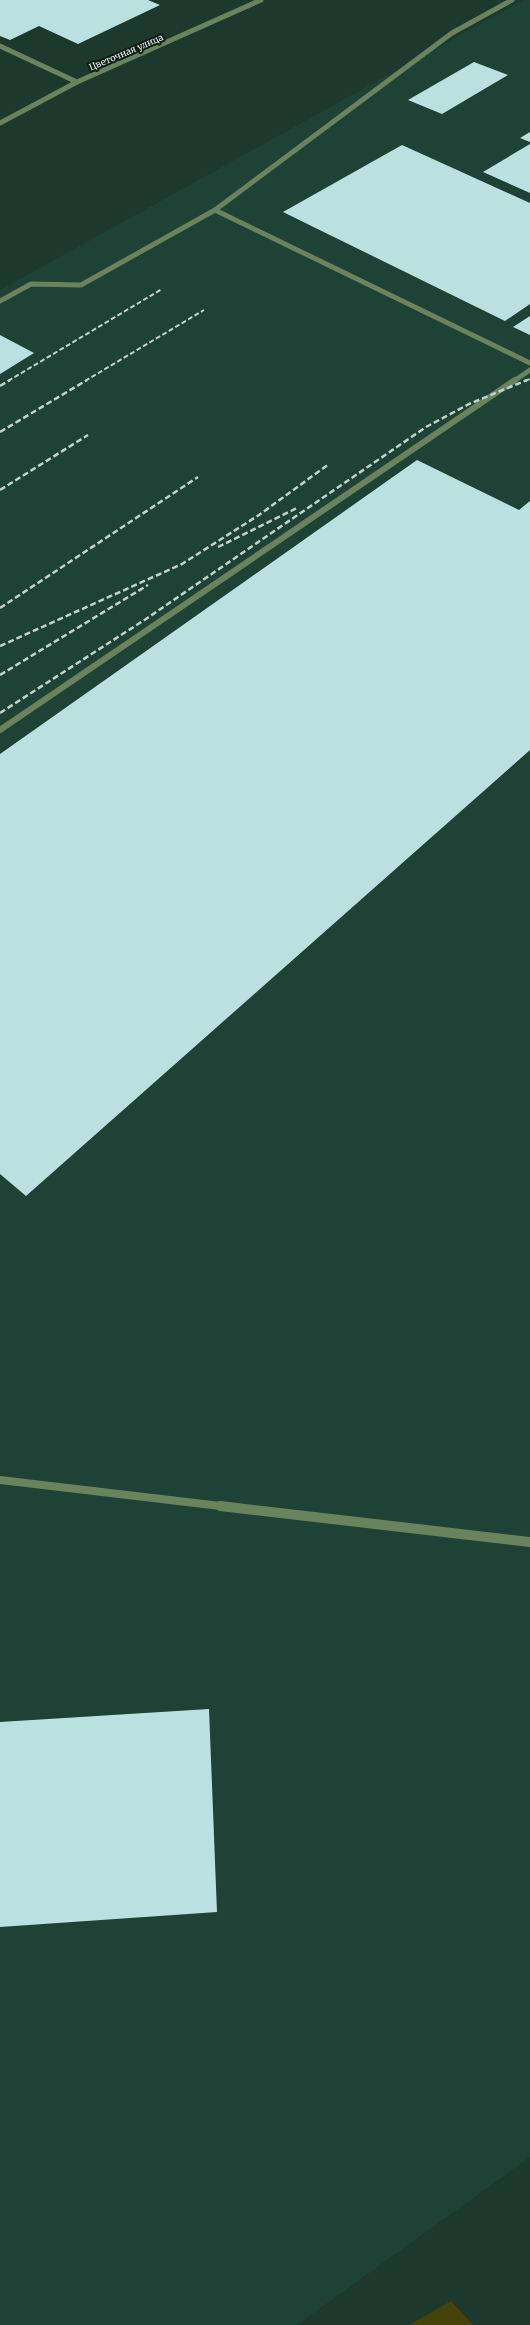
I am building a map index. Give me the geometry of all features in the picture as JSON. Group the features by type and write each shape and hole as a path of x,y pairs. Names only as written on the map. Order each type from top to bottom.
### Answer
{"street":[{"name":"Цветочная улица","path":"0,123 77,82 261,0"},
{"path":"0,301 31,284 81,285 215,210 452,34 512,0"},
{"path":"0,46 77,82"},
{"path":"215,210 530,363"},
{"path":"0,730 530,370"},
{"path":"0,1480 530,1542"}],"shaded area":[{"path":"523,0 530,0 530,2157 297,2325 0,2325 0,290"},
{"path":"451,2301 473,2325 409,2325"}],"building":[{"path":"0,0 148,0 160,5 78,44 39,26 10,40 0,36"},
{"path":"474,62 508,75 442,114 408,100"},
{"path":"530,132 530,142 520,138"},
{"path":"530,144 530,193 483,172"},
{"path":"402,145 530,203 530,304 505,321 283,212"},
{"path":"530,316 530,335 513,327"},
{"path":"0,335 34,353 0,374"},
{"path":"417,460 519,510 530,501 530,750 26,1196 0,1174 0,754"},
{"path":"209,1709 217,1912 0,1927 0,1722"}],"railway":[{"path":"8,381 162,289"},
{"path":"85,381 204,310"},
{"path":"525,381 530,379"},
{"path":"0,386 10,380"},
{"path":"0,432 87,380"},
{"path":"0,713 146,619 426,427 469,404 527,380"},
{"path":"0,490 88,435"},
{"path":"0,646 182,564 259,515 329,464"},
{"path":"0,608 198,477"},
{"path":"218,547 297,508"},
{"path":"0,675 148,585"}]}
